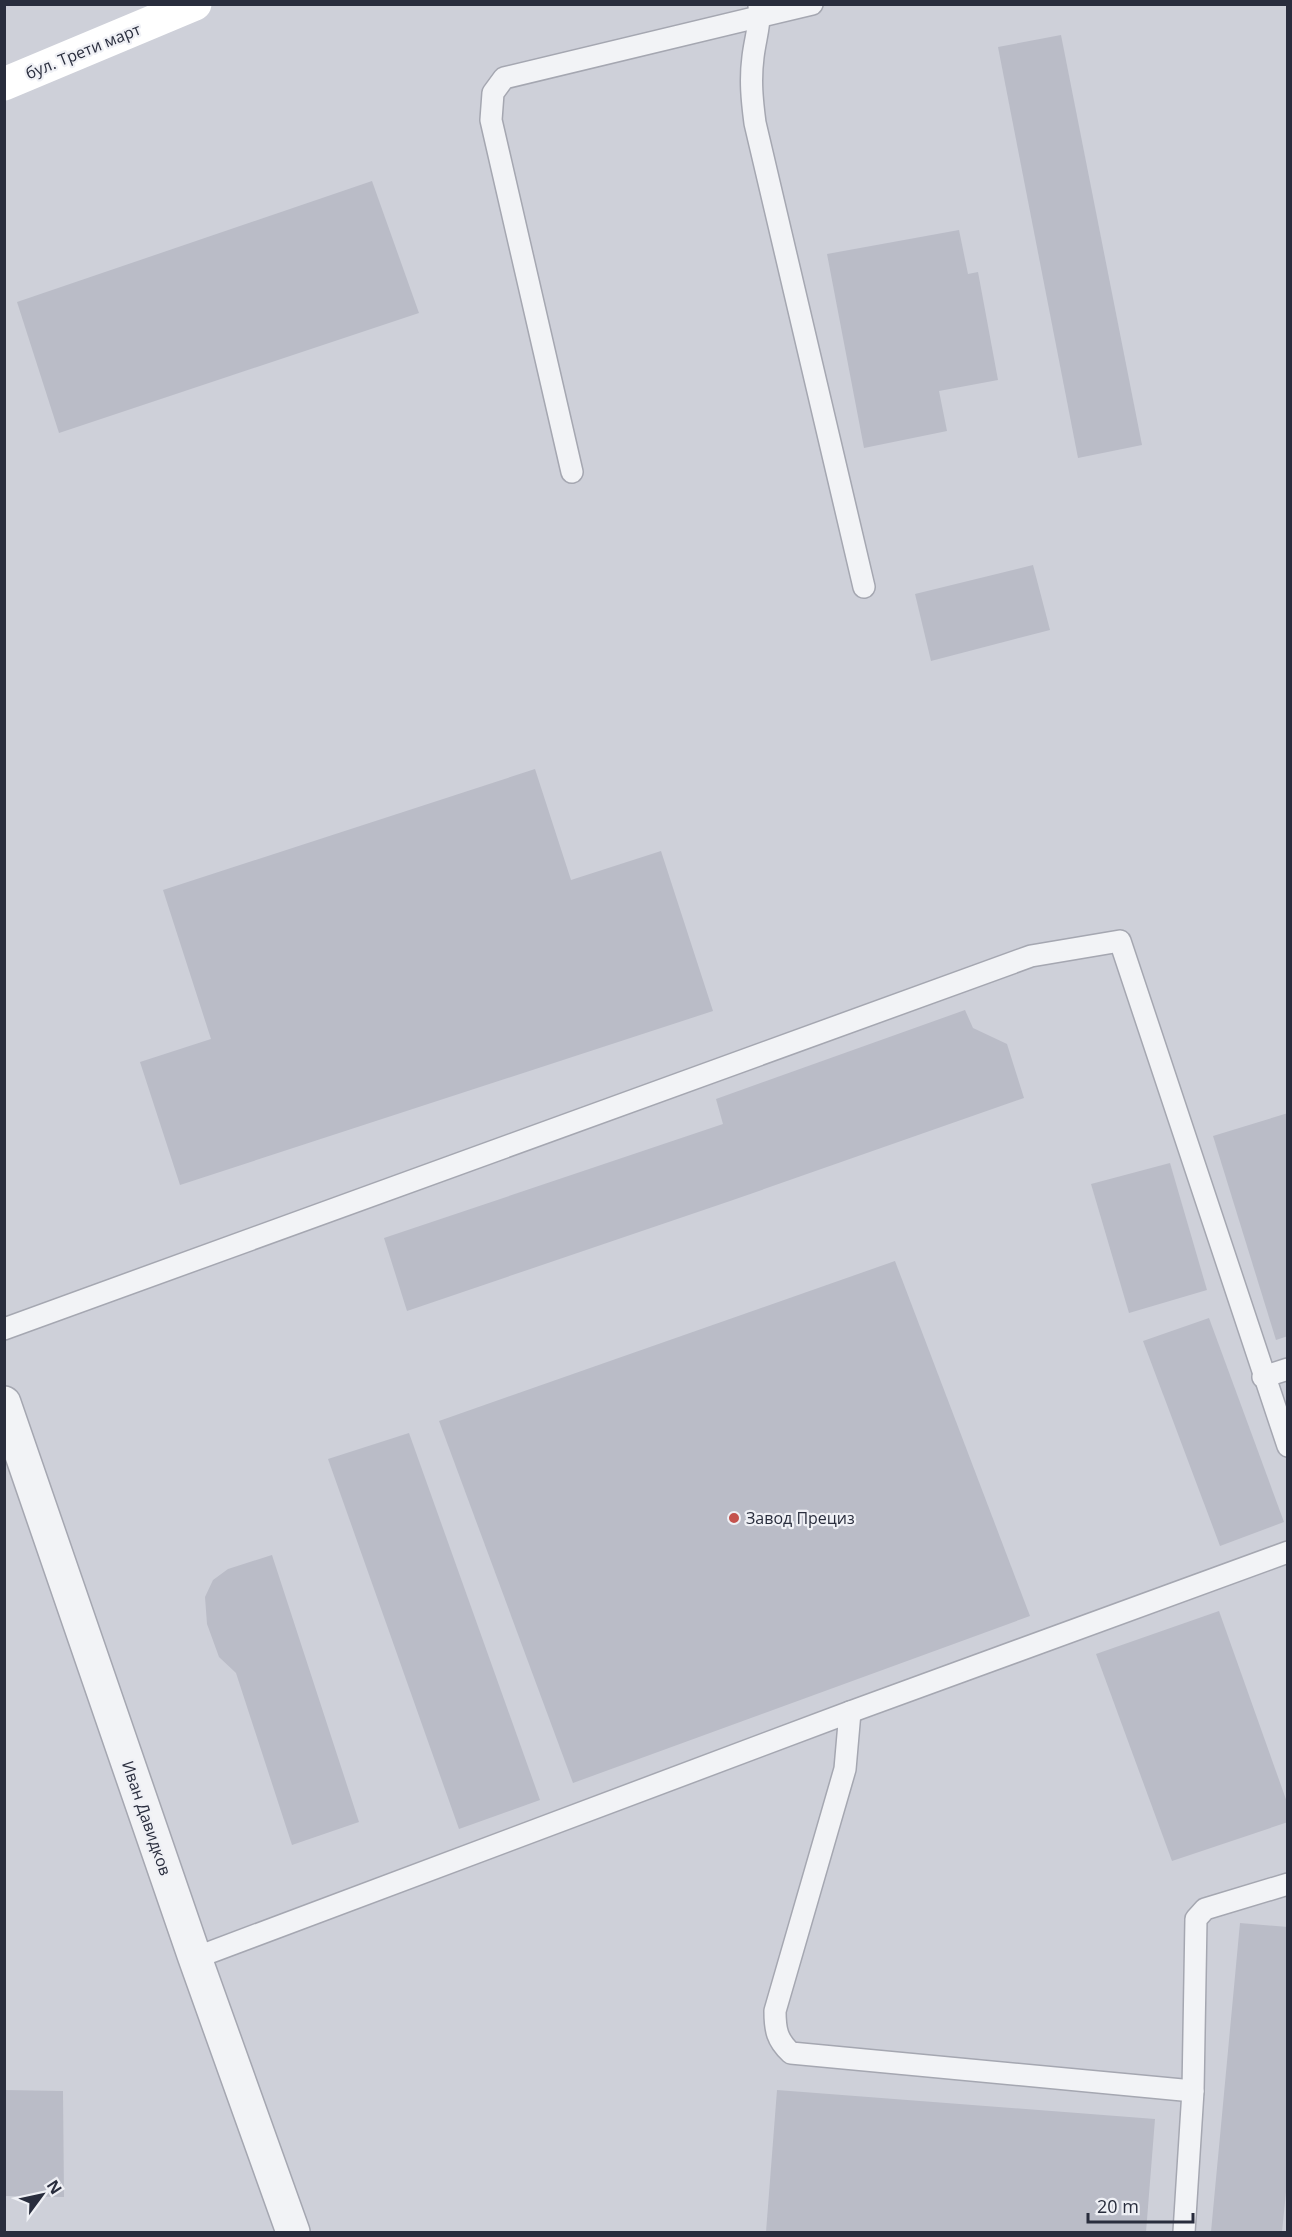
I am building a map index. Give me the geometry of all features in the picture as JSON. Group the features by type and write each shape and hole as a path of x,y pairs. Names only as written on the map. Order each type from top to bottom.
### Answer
{"main road":[{"name":"бул. Трети март","path":"4,84 195,4"}],"street":[{"name":"Иван Давидков","path":"4,1403 195,1958 293,2232"}],"lane":[{"path":"572,472 490,120 493,93 504,78 759,10 812,4"},
{"path":"759,10 750,88 755,123 864,587"},
{"path":"4,1329 1030,956 1120,941 1287,1446"},
{"path":"1263,1377 1287,1369"},
{"path":"195,1958 850,1712 1287,1552"},
{"path":"850,1712 845,1769 775,2011 775,2030 780,2044 791,2053 1193,2091"},
{"path":"1184,2232 1193,2091 1196,1919 1205,1909 1287,1884"}],"shaded area":[{"path":"5,5 1287,5 1287,2232 5,2232"}],"building":[{"path":"1061,35 1142,445 1078,458 998,47"},
{"path":"372,181 419,313 59,433 17,302"},
{"path":"959,230 968,274 978,272 998,380 939,391 947,431 864,448 827,254"},
{"path":"1033,565 1050,630 931,661 915,594"},
{"path":"535,769 571,880 661,851 713,1011 180,1185 140,1062 211,1039 163,890"},
{"path":"965,1010 973,1028 1007,1044 1024,1098 407,1311 384,1238 723,1124 716,1099"},
{"path":"1288,1113 1288,1336 1276,1340 1213,1136"},
{"path":"1170,1163 1207,1290 1129,1313 1091,1184"},
{"name":"Завод Прециз","path":"895,1261 1030,1616 573,1783 439,1421"},
{"path":"1209,1318 1284,1522 1220,1546 1143,1341"},
{"path":"409,1433 540,1800 459,1829 328,1459"},
{"path":"272,1555 359,1822 292,1845 236,1673 219,1657 207,1624 205,1597 213,1580 228,1569"},
{"path":"1219,1611 1288,1805 1288,1822 1172,1861 1096,1654"},
{"path":"1240,1923 1288,1927 1288,2172 1282,2232 1211,2232"},
{"path":"4,2090 63,2091 64,2197 4,2196"},
{"path":"777,2090 1155,2119 1146,2232 766,2232"}],"place":[{"name":"Завод Прециз","path":"734,1518"}]}
